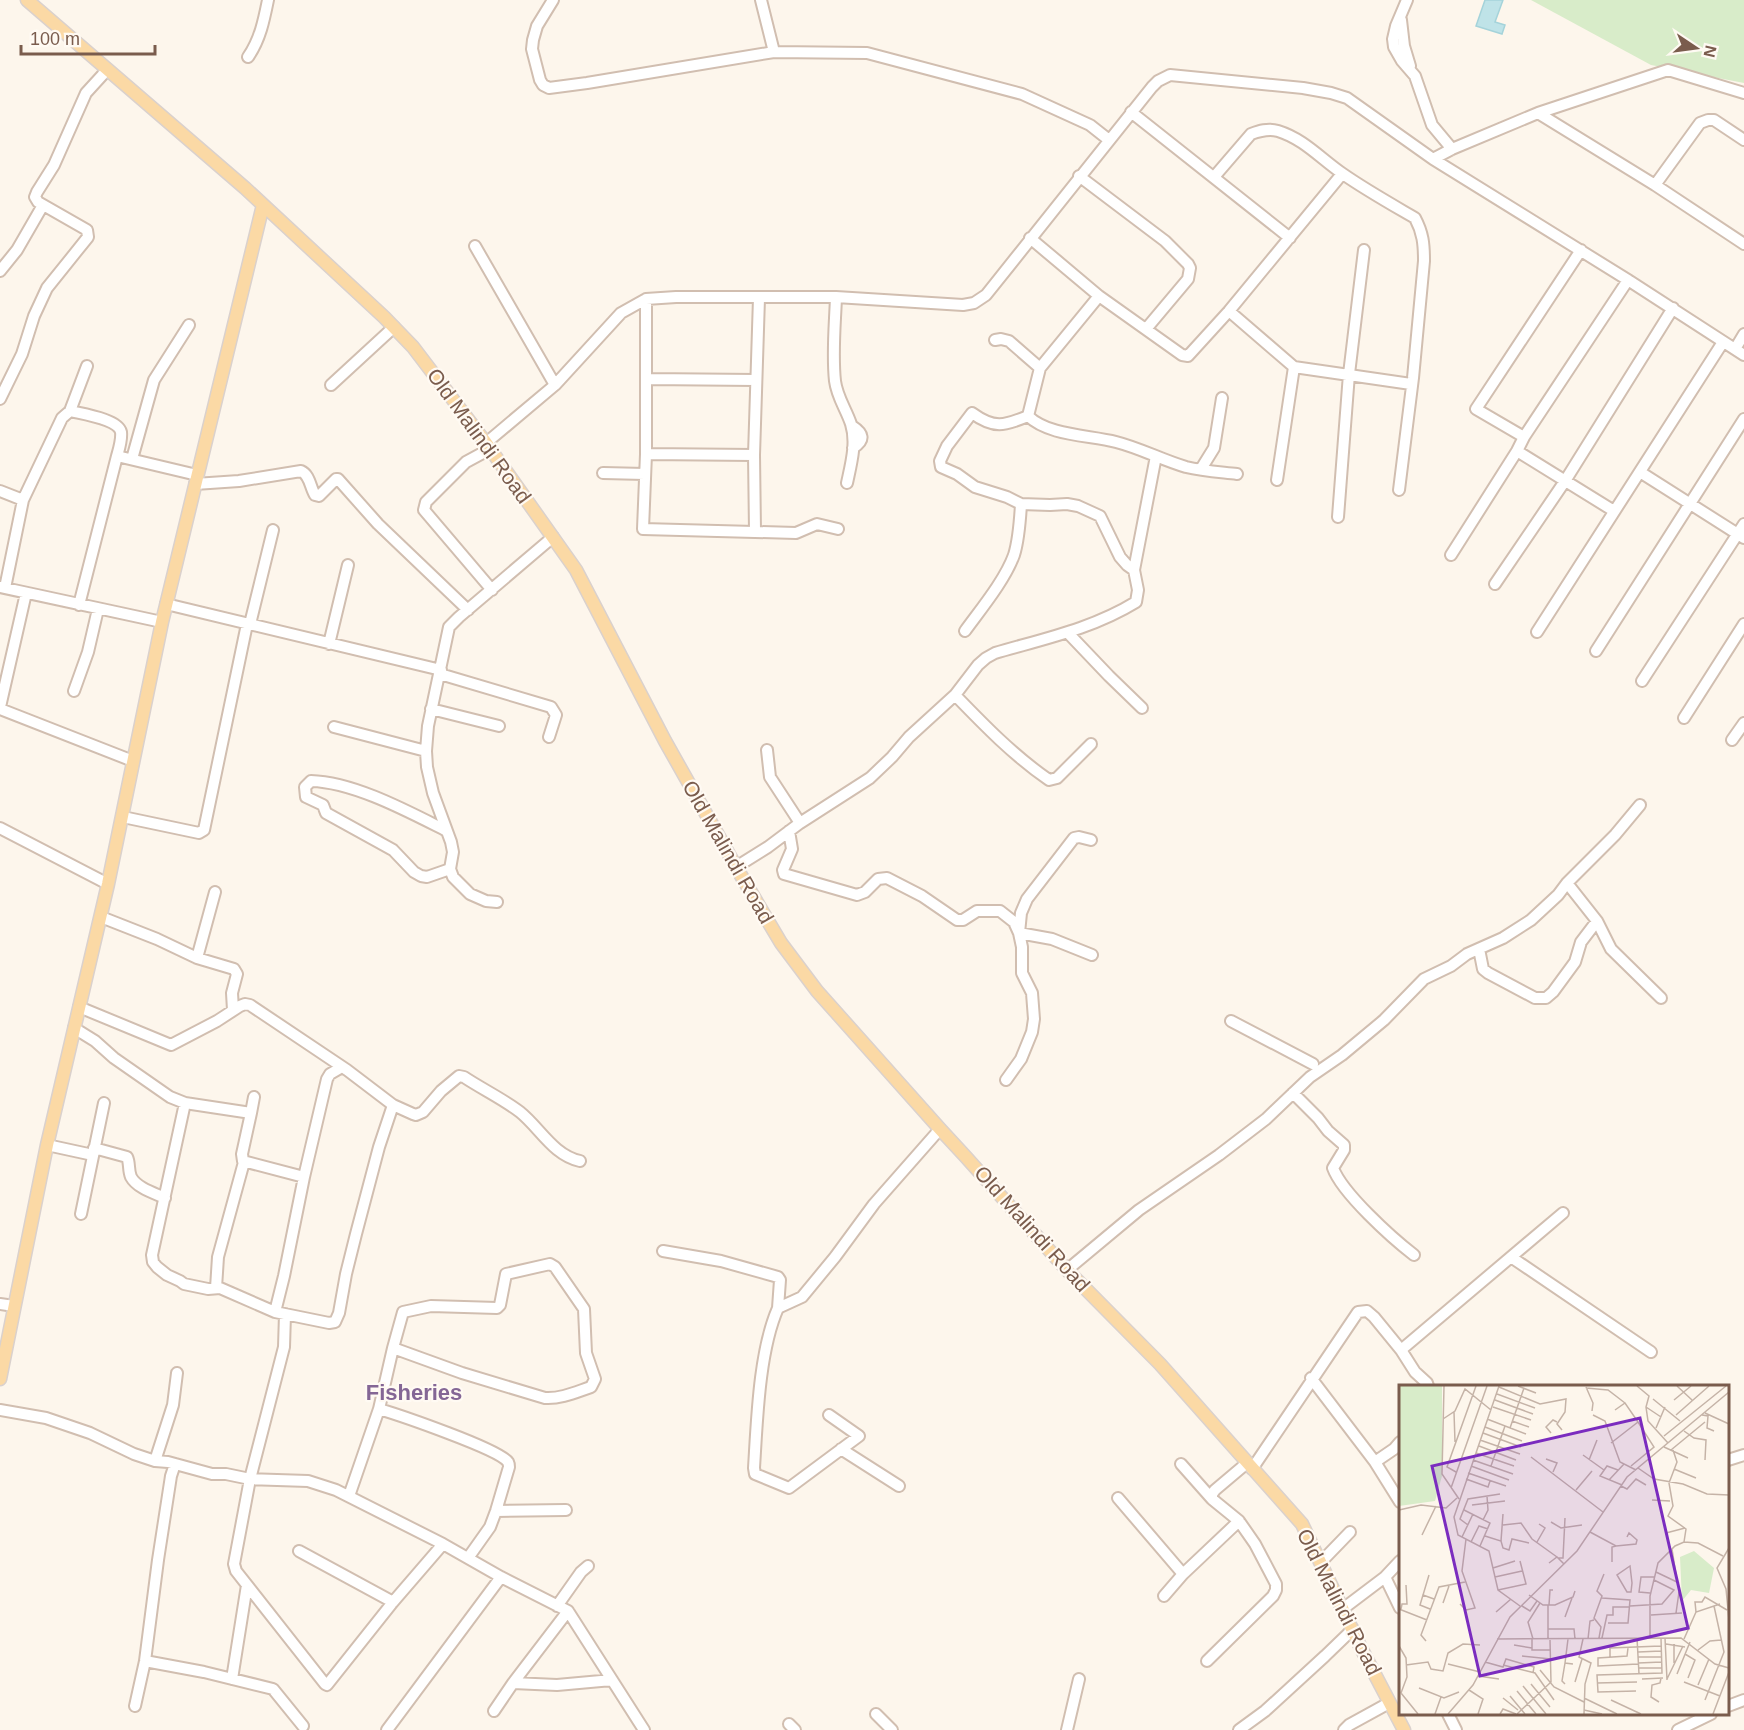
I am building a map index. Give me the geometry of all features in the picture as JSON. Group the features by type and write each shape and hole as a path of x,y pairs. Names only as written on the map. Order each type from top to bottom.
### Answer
{"main road":[{"name":"Old Malindi Road","path":"35,3 106,70 263,205 413,347 488,446 581,578 665,741 781,943 817,991 939,1129 1067,1270 1160,1364 1302,1524 1404,1730"},
{"path":"0,1379 47,1145 123,817 166,604 263,205"}],"street":[{"path":"248,57 257,42 268,0"},
{"path":"552,0 537,26 532,49 540,80 549,88 774,52 867,53 1022,94 1090,125 1109,140"},
{"path":"762,0 774,52"},
{"path":"1407,0 1395,33 1394,47 1415,76 1432,125 1452,149"},
{"path":"0,399 22,354 34,316 47,288 83,245 89,234 87,230 35,199 54,165 86,93 106,70"},
{"path":"1433,159 1538,113 1668,70 1744,93"},
{"path":"492,590 424,510 426,502 466,462 488,446 555,385 621,313 646,299 676,297 836,297 963,305 975,303 986,295 1131,112 1158,81 1170,75 1303,88 1347,98 1433,159 1673,308 1739,352 1744,334"},
{"path":"1131,112 1290,238"},
{"path":"1538,113 1655,185 1744,244"},
{"path":"1655,185 1703,121 1714,120 1744,140"},
{"path":"1214,177 1251,134 1271,129 1307,144 1342,174 1415,218 1422,230 1424,261 1399,490"},
{"path":"1030,238 1099,296 1182,355 1188,356 1229,311 1342,174"},
{"path":"1079,176 1165,241 1190,268 1188,279 1146,329"},
{"path":"0,271 44,205"},
{"path":"475,246 555,385"},
{"path":"1338,517 1349,374 1364,250"},
{"path":"1524,436 1476,409 1581,250"},
{"path":"1451,555 1517,451 1524,436 1628,280"},
{"path":"1028,416 1040,368 1099,296"},
{"path":"836,297 835,383 852,426 853,448 847,483"},
{"path":"755,531 754,455 759,298"},
{"path":"646,299 646,454 638,529 796,533 817,524 838,529"},
{"path":"1495,584 1565,481 1673,308"},
{"path":"1229,311 1294,367 1411,384"},
{"path":"132,459 154,380 189,325"},
{"path":"331,385 394,327"},
{"path":"995,340 1009,341 1040,368"},
{"path":"1537,632 1722,342"},
{"path":"87,366 70,411 62,418 23,500 2,587 162,622"},
{"path":"1277,480 1294,367"},
{"path":"647,380 756,380"},
{"path":"1201,469 1214,448 1222,398"},
{"path":"70,411 116,424 121,430 117,456 79,605"},
{"path":"1028,416 1013,422 993,424 984,422 972,413 947,446 939,463 975,487 1022,504 1050,506 1067,504 1078,506 1100,516 1120,557 1134,570"},
{"path":"1028,416 1044,427 1115,441 1188,467 1237,474"},
{"path":"1596,651 1744,419"},
{"path":"1517,451 1614,511"},
{"path":"646,454 754,455"},
{"path":"117,456 196,479 239,481 301,471 307,475 315,495 319,496 339,478 378,524 468,610"},
{"path":"736,867 870,777 954,695 986,658 995,653 1068,633 1108,618 1136,602 1138,590 1134,570 1156,456"},
{"path":"1640,472 1742,532 1642,681"},
{"path":"603,473 645,474"},
{"path":"0,491 23,500"},
{"path":"965,632 1013,558 1022,504"},
{"path":"123,817 199,833 204,830 248,624 273,530"},
{"path":"497,902 486,901 470,894 453,877 450,869 453,852 433,793 427,767 426,751 431,709 449,627 553,537"},
{"path":"329,644 348,565"},
{"path":"26,593 0,708 133,761"},
{"path":"166,604 440,672 551,707 556,715 549,737"},
{"path":"74,691 88,652 98,609"},
{"path":"1684,718 1744,624"},
{"path":"1068,633 1142,708"},
{"path":"954,695 1023,761 1049,780 1057,778 1091,744"},
{"path":"431,709 499,726"},
{"path":"1732,740 1744,723"},
{"path":"334,727 426,751"},
{"path":"767,750 770,777 800,823"},
{"path":"447,831 407,811 348,789 317,781 311,781 305,787 306,796 324,806 326,813 393,850 414,872 421,876 428,877 450,869"},
{"path":"1067,1270 1139,1210 1219,1155 1266,1119 1310,1077 1342,1055 1384,1020 1424,979 1451,966 1467,954 1503,938 1531,920 1615,835 1640,805"},
{"path":"0,828 108,884"},
{"path":"789,831 792,849 783,870 784,874 857,895 865,892 878,879 887,878 922,896 957,920 965,919 977,911 1003,912 1014,922 1022,947 1022,973 1032,993 1034,1019 1032,1032 1021,1059 1006,1080"},
{"path":"1019,933 1021,914 1027,899 1059,855 1076,837 1091,840"},
{"path":"1567,883 1596,921 1611,949 1660,998"},
{"path":"197,958 215,892"},
{"path":"101,917 197,958 236,970 232,993 233,1010"},
{"path":"1479,950 1483,969 1488,973 1535,998 1546,998 1575,962 1581,942 1596,921"},
{"path":"1019,933 1052,939 1092,955"},
{"path":"79,1007 171,1045 233,1010 245,1004 250,1005 393,1104 413,1114 419,1114 459,1076 464,1077 519,1111 561,1154 580,1161"},
{"path":"1231,1021 1313,1064"},
{"path":"74,1028 171,1097 185,1103 251,1113"},
{"path":"342,1067 330,1074 327,1079 304,1177 284,1276 280,1313 284,1347 250,1479 234,1564 236,1571 327,1684 443,1544"},
{"path":"1293,1093 1344,1145 1344,1150 1333,1168 1337,1178 1364,1208 1414,1255"},
{"path":"216,1288 218,1257 244,1162 242,1154 254,1097"},
{"path":"81,1214 104,1103"},
{"path":"185,1103 152,1255 153,1262 167,1275 184,1284 224,1290 280,1313 329,1323 338,1318 356,1234 393,1104"},
{"path":"778,1308 802,1297 874,1204 939,1129"},
{"path":"47,1145 126,1157 132,1178 165,1198"},
{"path":"244,1162 304,1177"},
{"path":"1401,1350 1563,1213"},
{"path":"663,1251 721,1261 780,1278 778,1308 766,1353 758,1410 755,1474 789,1488 860,1436 829,1415"},
{"path":"1511,1257 1651,1352"},
{"path":"349,1496 379,1409 393,1348 403,1312 431,1306 497,1308 500,1305 506,1274 550,1264 555,1267 584,1309 586,1353 595,1379 591,1387 570,1395 545,1398 462,1373 393,1348"},
{"path":"0,1304 14,1306"},
{"path":"1212,1498 1215,1490 1249,1466 1358,1312 1367,1311 1374,1317 1401,1350 1415,1372 1428,1385"},
{"path":"156,1461 173,1405 177,1373"},
{"path":"1311,1378 1375,1462 1399,1499"},
{"path":"379,1409 441,1431 505,1460 509,1467 490,1527 468,1558"},
{"path":"0,1410 31,1414 55,1421 156,1461 212,1474 226,1474 250,1479 308,1481 349,1496 443,1544 501,1578 568,1611 644,1730"},
{"path":"1375,1462 1399,1444"},
{"path":"841,1449 899,1486"},
{"path":"1729,1460 1744,1455"},
{"path":"135,1706 146,1662 158,1560 171,1476 175,1464"},
{"path":"1181,1464 1212,1498 1239,1521 1255,1544 1276,1584 1273,1596 1207,1661"},
{"path":"1118,1498 1183,1574"},
{"path":"496,1511 566,1510"},
{"path":"1164,1596 1183,1574 1239,1521"},
{"path":"1321,1562 1350,1532"},
{"path":"299,1551 393,1602"},
{"path":"1344,1608 1385,1577 1399,1563"},
{"path":"557,1606 581,1572 588,1566"},
{"path":"1385,1577 1399,1604"},
{"path":"391,1729 501,1578"},
{"path":"232,1679 247,1585"},
{"path":"494,1711 568,1611"},
{"path":"1239,1730 1265,1711 1353,1629"},
{"path":"146,1662 273,1689 303,1726"},
{"path":"1067,1730 1079,1679"},
{"path":"513,1683 557,1685 612,1680"},
{"path":"1729,1706 1744,1700"},
{"path":"1344,1730 1389,1703"},
{"path":"876,1714 892,1730"},
{"path":"1449,1715 1456,1730"},
{"path":"1678,1730 1707,1715"}],"green space":[{"path":"1531,0 1744,0 1744,83 1651,65"}],"water":[{"path":"1485,0 1503,0 1495,22 1505,25 1502,34 1476,26"}],"district":[{"name":"Fisheries","path":"414,1392"}]}
